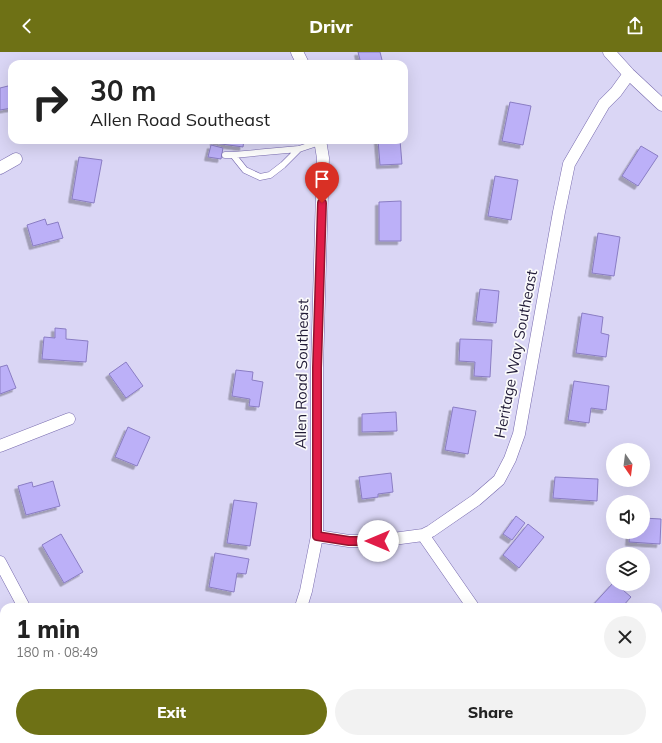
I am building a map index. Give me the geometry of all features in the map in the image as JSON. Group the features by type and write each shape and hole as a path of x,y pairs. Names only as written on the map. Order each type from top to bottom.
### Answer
{"street":[{"path":"609,52 629,74 662,104"},
{"name":"Heritage Way Southeast","path":"317,536 349,541 378,541 423,535 476,500 498,480 510,459 519,434 569,164 604,104 616,92 629,74"},
{"name":"Allen Road Southeast","path":"302,603 317,536 317,368 323,158 321,144"},
{"path":"0,168 16,159"},
{"path":"0,446 69,419"},
{"path":"423,535 470,603"},
{"path":"0,562 22,603"}],"lane":[{"path":"225,155 233,156 299,149 312,144"},
{"path":"233,156 245,170 260,177 270,175 283,166 299,149"}],"building":[{"path":"358,52 380,52 382,60 360,60"},
{"path":"8,86 8,109 0,110 0,88"},
{"path":"510,102 531,106 523,145 502,141"},
{"path":"221,144 243,144 243,147"},
{"path":"378,144 400,144 402,164 380,165"},
{"path":"211,145 223,148 221,159 208,157"},
{"path":"641,146 658,156 638,186 622,176"},
{"path":"79,157 102,160 94,203 72,199"},
{"path":"495,176 518,180 511,220 488,216"},
{"path":"401,201 401,241 379,241 379,202"},
{"path":"45,219 47,225 58,222 63,238 33,246 27,225"},
{"path":"598,233 620,237 614,276 592,273"},
{"path":"480,289 499,291 496,323 476,321"},
{"path":"582,313 603,317 601,333 609,335 606,357 576,353"},
{"path":"55,328 66,329 66,339 88,341 86,362 42,359 44,337 55,338"},
{"path":"460,339 492,340 490,377 474,376 475,362 459,361"},
{"path":"126,362 143,386 126,398 109,374"},
{"path":"7,365 16,388 0,394 0,367"},
{"path":"236,370 253,372 252,380 263,382 259,407 249,406 250,399 232,396"},
{"path":"574,381 609,386 606,410 591,408 589,423 568,420"},
{"path":"453,407 476,411 468,454 445,450"},
{"path":"396,412 397,431 362,432 362,414"},
{"path":"128,427 150,437 137,466 115,457"},
{"path":"391,473 393,492 378,494 378,497 362,499 359,477"},
{"path":"555,477 598,479 597,501 553,498"},
{"path":"53,481 60,506 26,515 18,486 32,482 33,487"},
{"path":"234,500 257,503 250,546 227,543"},
{"path":"516,516 525,523 512,540 503,534"},
{"path":"650,518 661,519 660,544 629,542 629,539 650,539"},
{"path":"528,524 544,537 519,568 503,555"},
{"path":"61,534 83,572 64,583 42,545"},
{"path":"215,553 249,559 246,574 237,573 234,592 209,587"},
{"path":"606,591 624,591 631,597 626,603 595,603"}],"route":[{"path":"322,203 317,368 317,536 349,541 378,541"}]}
